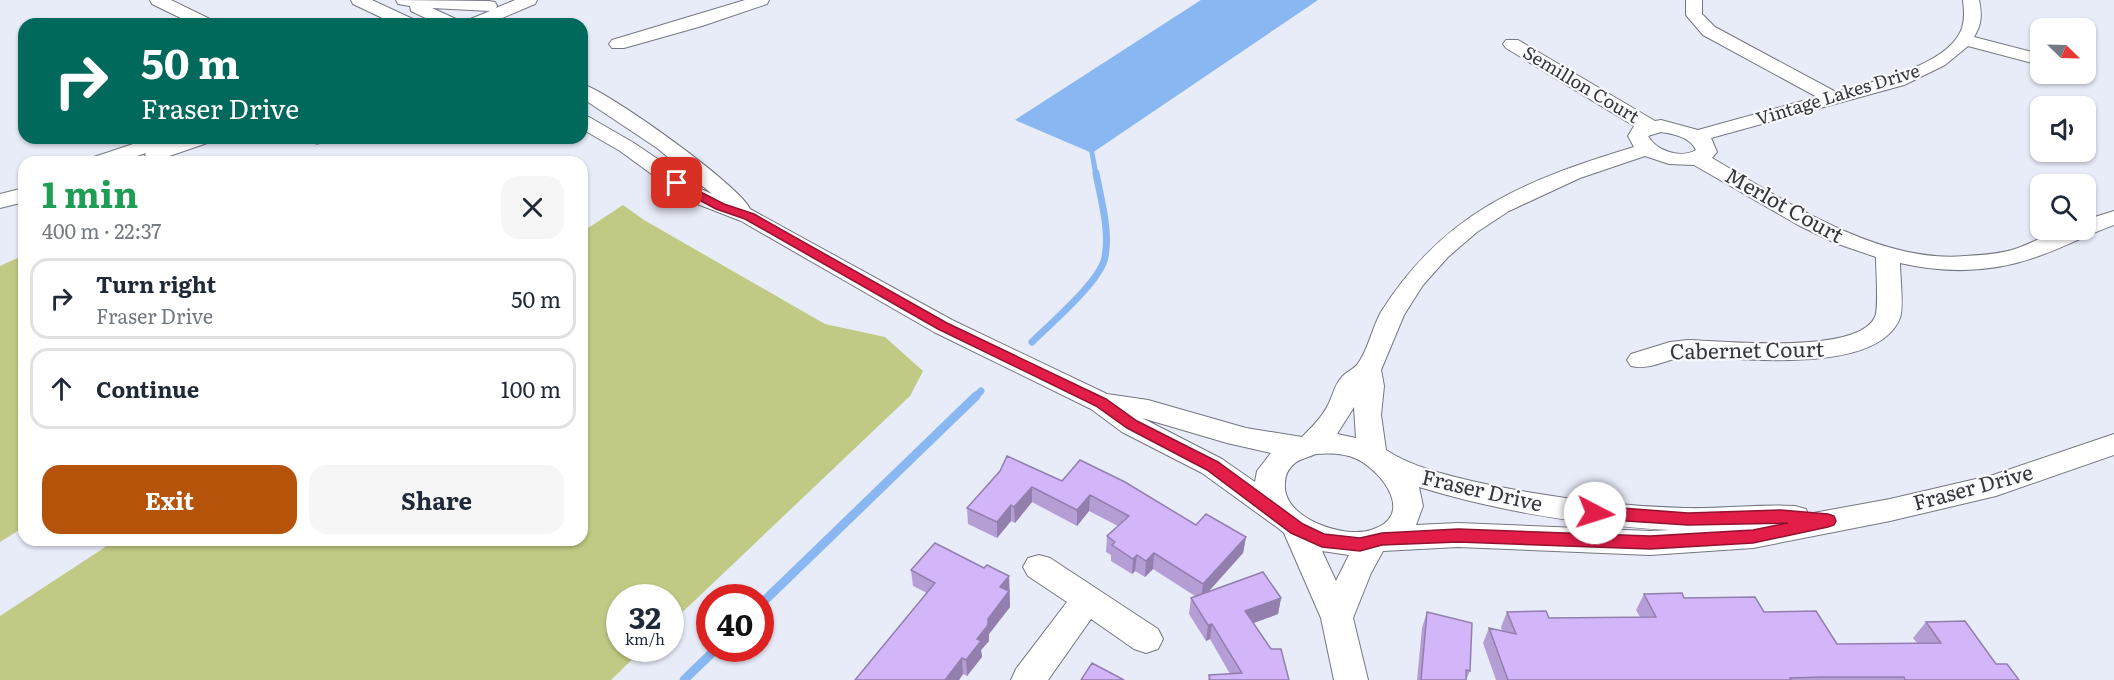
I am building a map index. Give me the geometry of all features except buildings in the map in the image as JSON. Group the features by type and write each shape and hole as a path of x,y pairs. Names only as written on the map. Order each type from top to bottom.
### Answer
{"street":[{"path":"158,0 194,18"},
{"path":"359,0 393,18"},
{"path":"403,0 495,3"},
{"path":"403,0 438,18"},
{"path":"487,18 529,0"},
{"path":"515,18 540,0"},
{"path":"618,44 696,22 761,0"},
{"path":"1694,0 1694,15 1709,32 1833,98"},
{"path":"1971,0 1973,22 1965,40 2030,57"},
{"path":"463,18 495,3"},
{"name":"Vintage Lakes Drive","path":"1697,147 1833,98 1918,73 1949,54 1965,40"},
{"name":"Semillon Court","path":"1512,44 1649,138"},
{"path":"588,94 661,139 701,171 749,216"},
{"path":"588,124 627,147 695,195 749,216 943,326 1101,402 1132,424 1212,466 1291,524 1316,538 1334,543 1377,541"},
{"path":"1351,680 1337,618 1291,524 1272,498 1270,477 1280,460 1294,450 1308,446 1332,423 1343,404 1350,384 1368,370 1391,316 1405,291 1458,234 1503,204 1551,181 1649,138 1674,128 1697,147 1673,158 1649,138"},
{"path":"116,156 153,144"},
{"path":"151,156 186,144"},
{"name":"Merlot Court","path":"1697,147 1819,228 1860,246 1888,254 1936,262 2002,259 2053,240"},
{"path":"0,190 18,185"},
{"path":"0,201 18,196"},
{"name":"Merlot Court","path":"2096,224 2114,218"},
{"name":"Cabernet Court","path":"1640,360 1670,350 1688,348 1804,351 1853,345 1877,332 1888,316 1888,254"},
{"path":"1337,618 1359,564 1377,541 1398,528 1407,512 1408,503 1404,487 1381,461 1367,415 1371,386 1368,370"},
{"path":"1101,402 1151,411 1238,438 1275,445 1344,445 1381,461"},
{"name":"Fraser Drive","path":"1377,541 1458,535 1650,543 1753,536 1890,510 1996,485 2114,444"},
{"name":"Fraser Drive","path":"1381,461 1431,482 1484,495 1595,513 1688,519 1781,516 1828,521"},
{"path":"1039,567 1146,639"},
{"path":"1028,680 1087,600"}],"green space":[{"path":"623,205 644,220 825,324 885,337 923,371 910,396 712,584 696,584 696,599 684,611 684,584 606,584 606,662 630,662 611,680 0,680 0,616 107,546 588,546 588,228"},
{"path":"18,258 18,531 0,542 0,266"}],"water":[{"path":"1201,0 1318,0 1092,153 1015,120"}],"waterway":[{"path":"1092,153 1096,175"},
{"path":"1032,342 1085,290 1105,257 1104,215 1096,173"},
{"path":"976,396 981,391"},
{"path":"774,591 976,396"},
{"path":"684,680 703,662"}],"route":[{"path":"677,183 695,195 749,216 943,326 1101,402 1132,424 1212,466 1297,529 1322,541 1360,545 1382,539 1458,535 1650,543 1753,536 1828,521 1781,516 1688,519 1595,513"}]}
